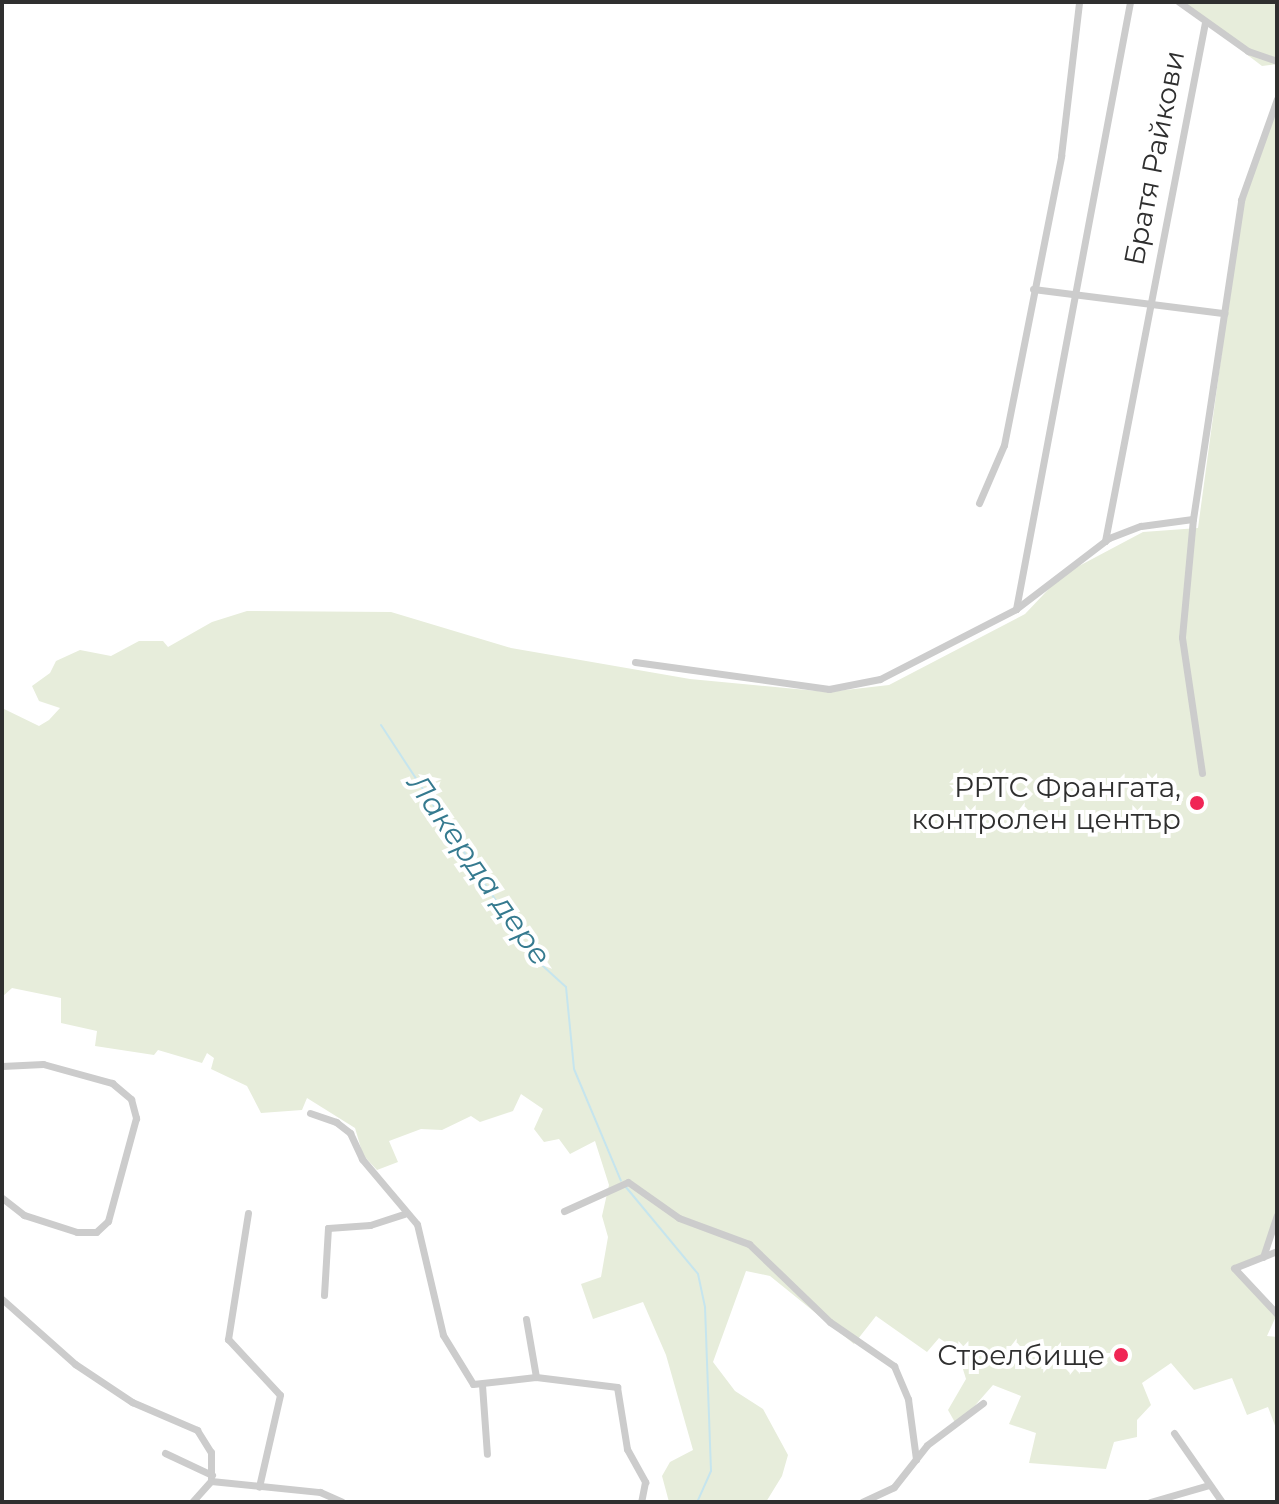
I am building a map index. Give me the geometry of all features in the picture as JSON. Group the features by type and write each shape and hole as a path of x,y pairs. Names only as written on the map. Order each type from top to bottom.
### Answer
{"street":[{"path":"979,503 1004,445 1061,156 1079,2"},
{"path":"1016,609 1130,2"},
{"path":"1179,2 1263,60 1277,61"},
{"name":"Братя Райкови","path":"1105,541 1147,303 1205,22"},
{"path":"1202,773 1182,637 1193,519 1241,200 1277,99"},
{"path":"1033,289 1224,313"},
{"path":"635,662 829,689 891,676 1016,609 1105,541 1141,526 1193,519"},
{"path":"2,1066 43,1064 112,1083 136,1110 108,1221 96,1232 77,1232 24,1215 2,1198"},
{"path":"310,1113 336,1122 350,1133 362,1159 404,1214 418,1226 430,1296 443,1335 473,1384 536,1377 617,1387 627,1449 645,1482 641,1502"},
{"path":"564,1211 628,1182 679,1218 749,1244 830,1322 894,1366 908,1399 916,1459"},
{"path":"248,1213 228,1339 278,1390 280,1400 259,1487"},
{"path":"324,1295 328,1228 370,1225 404,1214"},
{"path":"1263,1257 1277,1215"},
{"path":"1277,1251 1234,1268 1277,1314"},
{"path":"2,1299 75,1364 132,1402 197,1430 211,1452 212,1478 192,1502"},
{"path":"526,1319 536,1377"},
{"path":"482,1385 487,1454"},
{"path":"862,1502 878,1501 899,1482 916,1459 983,1403"},
{"path":"1174,1433 1222,1502"},
{"path":"165,1453 212,1478 259,1487 320,1492 342,1502"},
{"path":"1150,1502 1200,1484 1211,1486"}],"green space":[{"path":"1178,2 1277,2 1277,64 1262,66"},
{"path":"1277,108 1277,1222 1263,1257 1234,1268 1277,1314 1267,1336 1277,1337 1277,1431 1268,1407 1247,1415 1232,1378 1194,1390 1171,1363 1142,1383 1151,1405 1137,1420 1137,1437 1114,1442 1106,1469 1029,1463 1036,1433 1009,1424 1021,1396 993,1385 957,1426 948,1410 966,1379 957,1350 939,1338 927,1352 876,1316 854,1344 770,1276 746,1271 713,1362 735,1391 763,1409 788,1455 782,1476 766,1502 669,1502 662,1476 670,1462 693,1450 666,1355 643,1302 593,1319 581,1284 601,1277 608,1237 602,1216 609,1185 595,1141 570,1154 559,1139 544,1142 534,1129 543,1109 521,1094 513,1111 480,1122 471,1116 442,1130 421,1129 389,1141 398,1162 377,1170 363,1155 355,1128 307,1098 302,1110 261,1113 247,1086 211,1069 214,1058 207,1053 202,1063 158,1050 154,1055 95,1046 97,1031 61,1023 61,998 12,988 2,997 2,708 39,726 49,720 60,708 39,701 32,686 50,673 56,661 80,650 111,656 139,641 163,641 168,647 212,622 247,611 391,612 511,648 690,679 828,692 889,685 1025,614 1062,575 1143,532 1198,528 1242,203"}],"waterway":[{"name":"Лакерда дере","path":"381,725 532,956 566,987 574,1069 621,1181"},
{"name":"Лакерда дере","path":"625,1186 698,1274 705,1307 711,1471 697,1502"}],"place":[{"name":"РРТС Франгата, контролен център","path":"1197,803"},
{"name":"Стрелбище","path":"1121,1355"}]}
